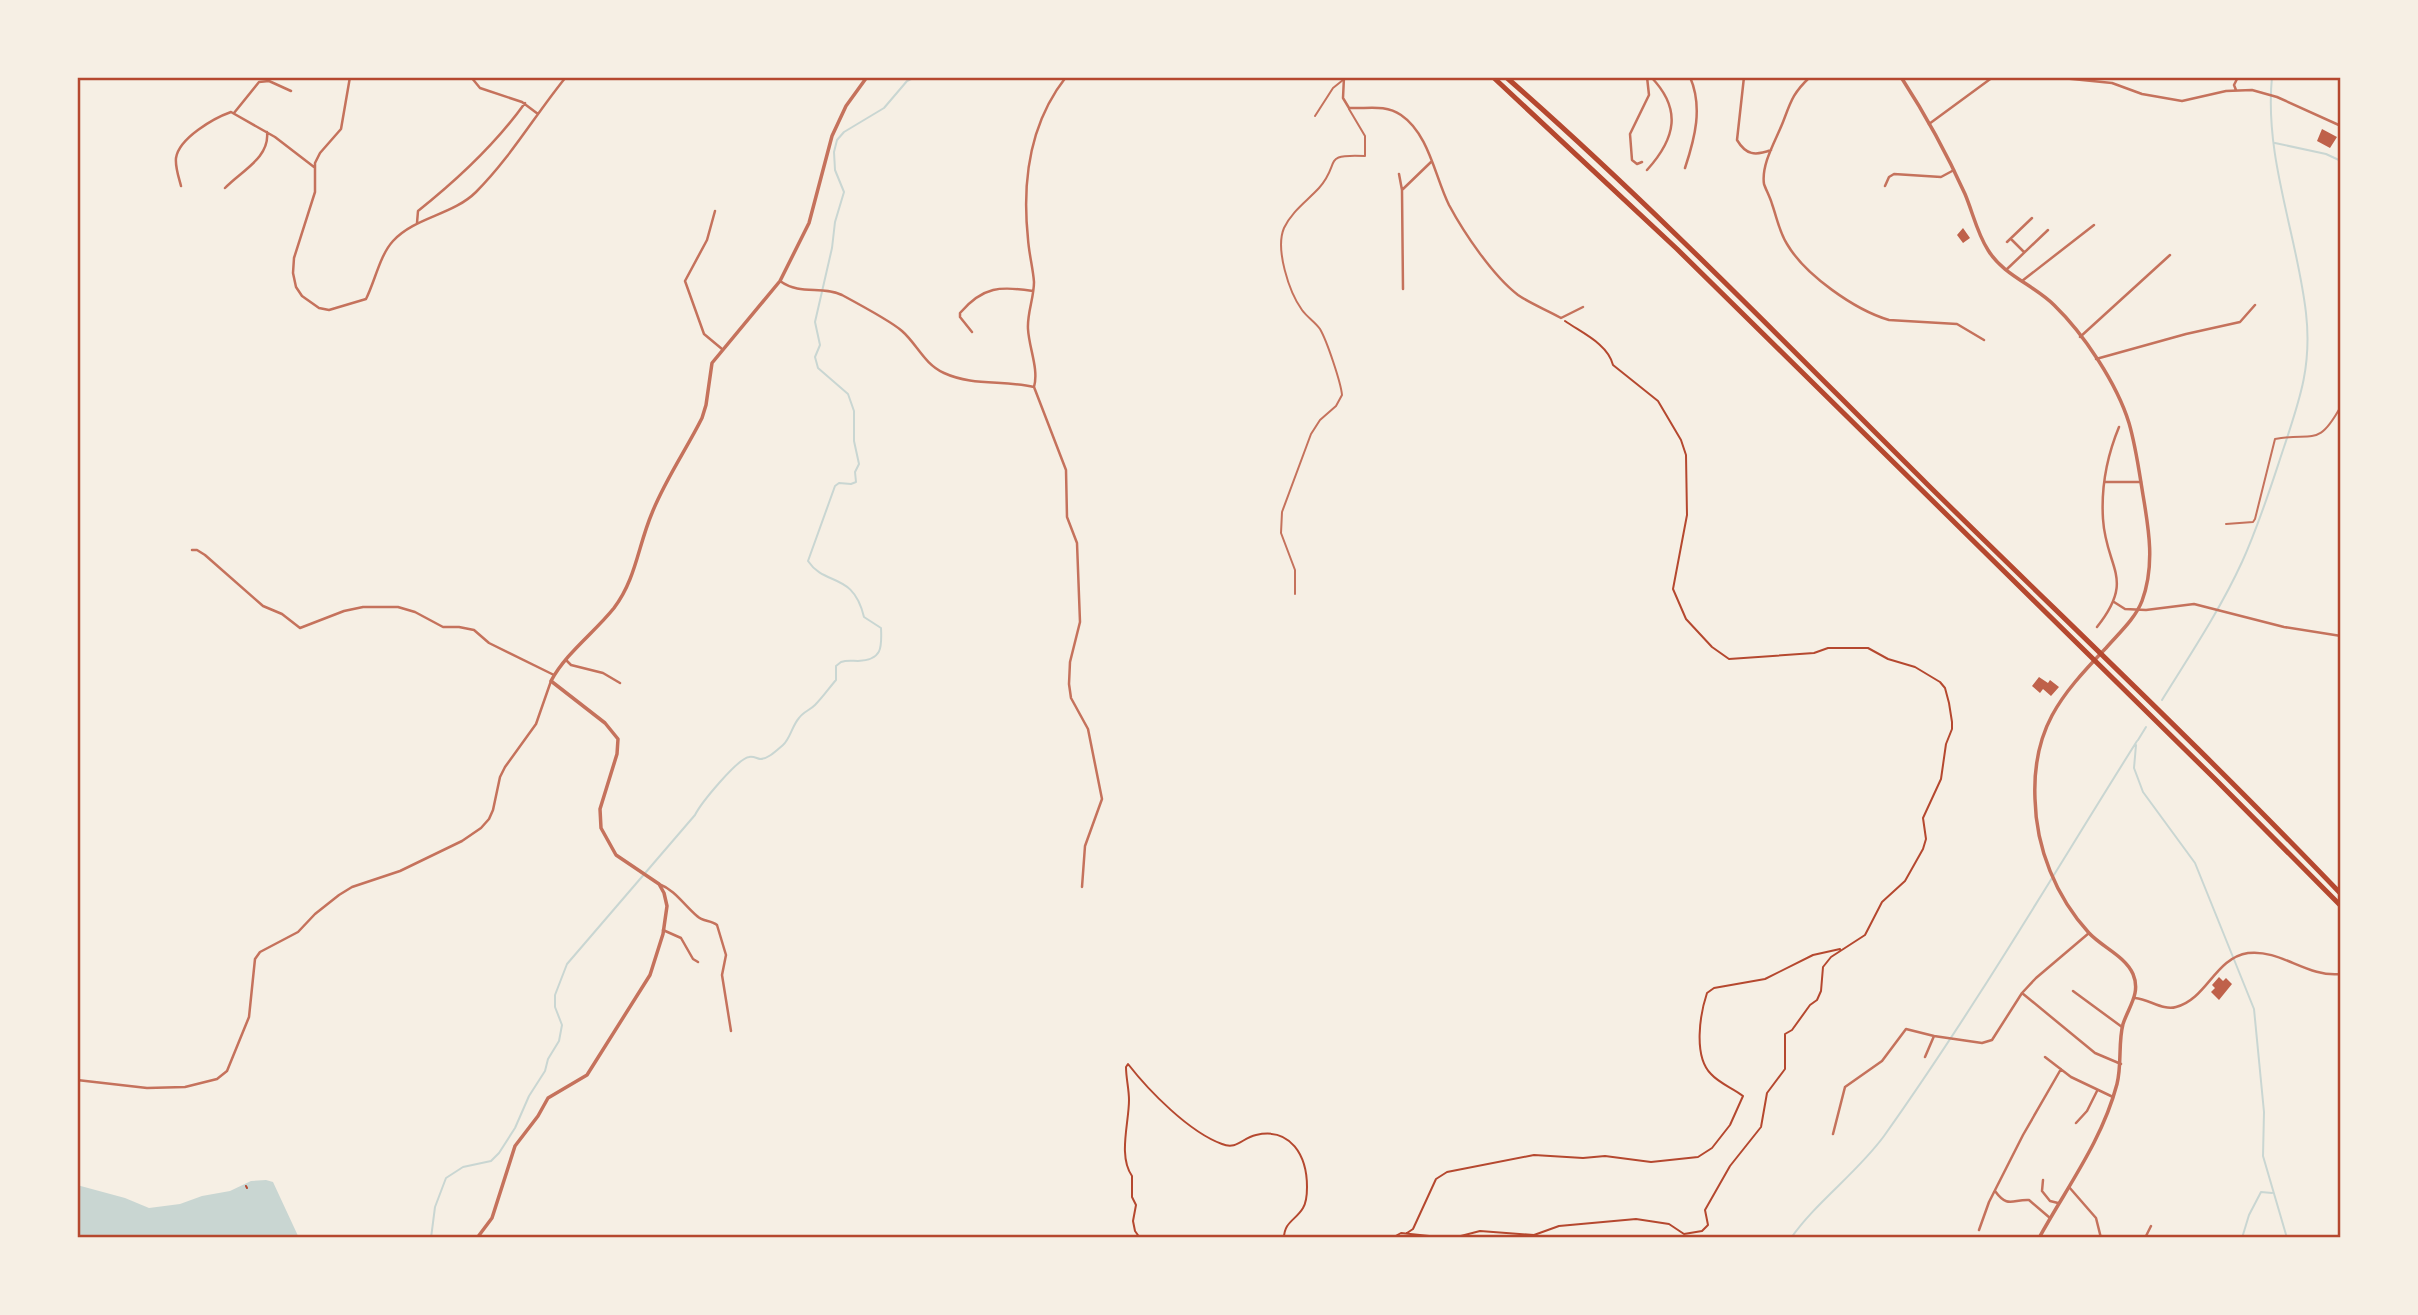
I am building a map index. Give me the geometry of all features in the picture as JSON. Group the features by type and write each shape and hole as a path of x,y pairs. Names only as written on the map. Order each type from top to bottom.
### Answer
{"highway":[{"path":"1493,77 1677,249 2341,906"},
{"path":"1506,77 1674,234 2097,649 2341,894"}],"street":[{"path":"350,77 343,124 320,153 314,167 315,192 294,258 293,273 296,287 302,296 316,306 329,310 366,299 388,247 402,233 461,204 474,194 502,165 566,77"},
{"path":"471,77 483,89 525,103 538,114"},
{"path":"77,1080 147,1088 185,1087 217,1079 227,1071 249,1017 255,960 260,952 298,932 315,914 352,887 400,871 462,841 489,820 500,777 536,724 554,675 614,608 627,586 637,566 652,511 702,418 709,371 722,349 779,281 809,223 832,136 846,106 867,77"},
{"path":"1642,162 1637,164 1633,160 1630,134 1648,95 1649,77"},
{"path":"1647,170 1664,149 1671,128 1670,101 1661,87 1649,77"},
{"path":"1685,168 1696,133 1697,97 1690,77"},
{"path":"1744,77 1737,140 1749,153 1759,154 1771,149"},
{"path":"1810,77 1790,99 1771,149 1765,184 1778,229 1794,255 1817,277 1878,318 1957,324 1984,340"},
{"path":"1901,77 1954,170 1987,250 2007,270 2053,303 2096,359 2115,389 2130,426 2150,540 2150,573 2139,608 2060,699 2046,727 2037,764 2034,796 2041,848 2062,894 2089,933 2129,966 2136,982 2135,998 2122,1027 2120,1064 2113,1097 2090,1154 2039,1238"},
{"path":"1929,124 1993,77"},
{"path":"2052,77 2112,83 2142,94 2182,101 2236,90 2252,90 2277,97 2341,126"},
{"path":"2236,90 2234,85 2238,77"},
{"path":"1065,78 1042,115 1027,174 1026,220 1033,291 1028,327 1036,379 1034,387 1066,470 1067,517 1077,543 1080,622 1070,662 1069,684 1071,698 1088,729 1102,799 1085,846 1082,887"},
{"path":"1344,79 1343,98 1349,108 1381,107 1401,115 1421,138 1455,215 1500,277 1521,297 1561,318 1583,307"},
{"path":"234,113 258,82 271,81 291,91"},
{"path":"417,224 418,211 454,181 495,140 525,103"},
{"path":"181,186 176,161 178,153 195,133 226,114 234,113 267,132 314,167"},
{"path":"225,188 263,155 267,145 267,132"},
{"path":"1402,190 1431,162"},
{"path":"1885,186 1889,177 1894,174 1941,177 1954,170"},
{"path":"1399,174 1402,190 1404,289"},
{"path":"715,211 707,240 685,281 704,334 722,349"},
{"path":"2007,242 2032,218"},
{"path":"2022,281 2094,225"},
{"path":"2007,270 2048,230"},
{"path":"2011,239 2024,252"},
{"path":"2080,337 2170,256"},
{"path":"779,281 795,289 826,291 842,296 900,328 931,365 944,373 970,381 1017,383 1034,387"},
{"path":"972,332 960,313 988,292 1002,287 1033,291"},
{"path":"2096,359 2240,322 2255,305"},
{"path":"2097,627 2114,602 2118,582 2103,522 2106,465 2119,427"},
{"path":"2105,482 2141,482"},
{"path":"192,550 205,555 263,606 282,614 300,628 344,611 363,607 398,607 415,612 443,627 474,630 489,642 554,675"},
{"path":"2114,602 2125,608 2194,604 2284,627 2341,636"},
{"path":"566,660 571,665 603,673 620,683"},
{"path":"551,681 605,723 618,739 617,754 600,810 601,828 616,855 667,887 701,919 717,925 726,955 722,975 731,1031"},
{"path":"477,1238 492,1219 515,1146 548,1098 587,1075 650,975 667,906 659,884"},
{"path":"663,930 681,938 689,953 698,962"},
{"path":"1833,1134 1845,1087 1882,1061 1906,1029 1959,1041 1992,1040 2022,993 2053,961 2089,933"},
{"path":"2135,998 2151,1001 2165,1008 2175,1008 2196,995 2230,959 2257,953 2321,974 2341,974"},
{"path":"2073,991 2122,1027"},
{"path":"2022,993 2095,1053 2120,1064"},
{"path":"1925,1057 1934,1036"},
{"path":"2045,1057 2071,1077 2113,1097"},
{"path":"1979,1230 2022,1135 2061,1069"},
{"path":"2076,1123 2087,1111 2098,1089"},
{"path":"2043,1180 2042,1191 2050,1201 2059,1203"},
{"path":"2069,1187 2096,1218 2102,1238"},
{"path":"1995,1191 2005,1201 2013,1203 2029,1200 2050,1218"},
{"path":"2146,1238 2151,1226"}],"lane":[{"path":"1315,116 1333,88 1344,79"},
{"path":"1296,594 1295,570 1282,533 1282,512 1311,434 1342,395 1322,332 1304,313 1291,288 1283,264 1282,233 1292,214 1322,184 1336,158 1340,155 1365,156 1365,136 1349,108"},
{"path":"2226,524 2253,522 2255,519 2275,439 2317,435 2328,428 2341,406"}],"path":[{"path":"1453,1238 1480,1231 1534,1235 1559,1226 1636,1219 1670,1224 1684,1234 1702,1231 1708,1225 1706,1210 1730,1166 1761,1127 1767,1093 1785,1069 1785,1034 1792,1030 1810,1005 1817,1000 1821,991 1823,967 1831,957 1865,935 1882,902 1905,881 1923,849 1926,839 1923,818 1941,779 1945,744 1952,729 1944,688 1930,674 1888,659 1868,648 1828,648 1814,653 1737,660 1721,656 1712,647 1686,619 1674,589 1687,515 1686,455 1681,440 1658,401 1613,365 1605,348 1561,318"},
{"path":"1407,1233 1413,1229 1436,1178 1447,1172 1534,1155 1583,1158 1605,1156 1651,1162 1680,1160 1706,1153 1730,1125 1743,1096 1727,1088 1706,1068 1701,1051 1701,1021 1707,993 1714,988 1765,979 1813,956 1844,948"},
{"path":"1140,1238 1133,1221 1136,1205 1132,1197 1132,1175 1125,1152 1129,1098 1128,1064 1156,1096 1195,1130 1222,1144 1241,1144 1253,1135 1271,1134 1291,1143 1302,1154 1307,1190 1303,1208 1284,1230 1284,1238"},
{"path":"1392,1238 1401,1233 1448,1238"}],"shaded area":[{"path":"251,1181 273,1182 299,1238 77,1238 77,1185 125,1198 149,1208 180,1204 202,1196 230,1191"}],"building":[{"path":"2322,129 2337,137 2330,148 2317,141"},
{"path":"1963,228 1970,238 1963,243 1957,235"},
{"path":"2039,677 2048,683 2050,680 2059,687 2051,696 2043,689 2040,693 2032,686"},
{"path":"2219,977 2223,981 2226,978 2232,984 2219,1000 2211,992 2215,988 2212,985"}],"waterway":[{"path":"431,1238 435,1207 446,1178 463,1167 491,1161 499,1153 545,1071 548,1059 559,1041 562,1025 555,1007 555,995 567,964 728,773 743,760 750,757 766,758 783,745 801,716 815,705 836,680 836,666 843,661 866,660 879,652 881,628 864,617 853,592 822,574 808,561 835,486 839,483 856,482 855,472 859,464 854,441 854,411 848,394 818,368 815,357 820,345 815,322 832,248 835,222 844,192 835,170 834,152 837,140 844,132 884,108 907,81 915,77"},
{"path":"2162,700 2214,615 2242,562 2295,413 2306,366 2306,313 2277,166 2271,107 2272,77"},
{"path":"2275,143 2326,154 2341,161"},
{"path":"2138,740 2146,727"},
{"path":"1791,1238 1862,1162 1918,1088 2137,741"},
{"path":"2136,745 2134,768 2143,792 2195,863 2254,1009 2264,1112 2263,1156 2287,1238"},
{"path":"2242,1238 2249,1215 2261,1192 2272,1193"}]}
